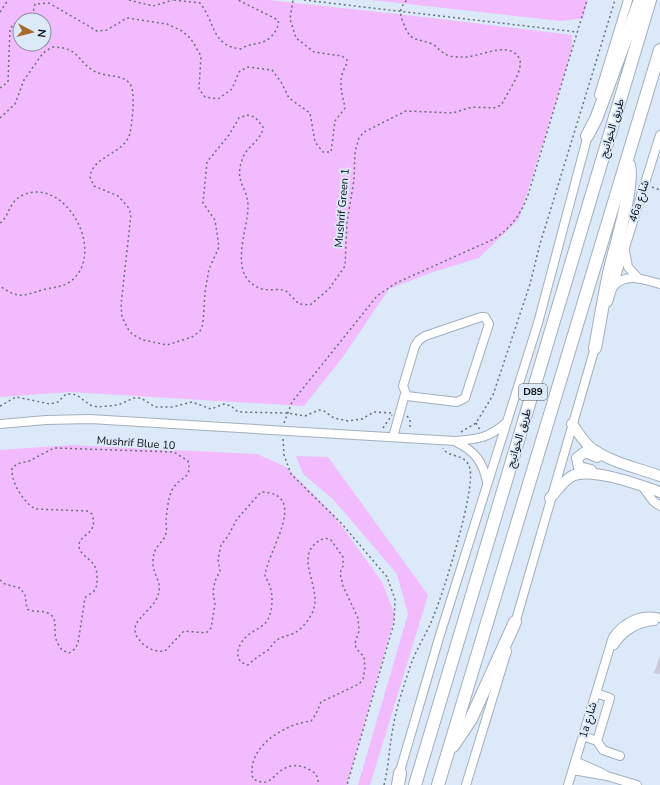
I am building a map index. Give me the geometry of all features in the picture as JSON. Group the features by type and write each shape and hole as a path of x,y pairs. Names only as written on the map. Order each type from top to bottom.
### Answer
{"highway":[{"path":"587,136 596,119 640,0"},
{"name":"طريق الخوانيج","path":"415,785 650,0"},
{"name":"طريق الخوانيج","path":"438,785 660,50"},
{"path":"595,348 610,271 630,183 628,158"},
{"path":"448,751 472,719 515,622"},
{"path":"396,785 400,773"}],"main road":[{"path":"572,424 585,443 594,450 618,462 659,474"},
{"path":"610,478 602,472 582,469 577,464 577,458 585,452 604,461 618,462"},
{"path":"550,498 565,481 576,475 600,475 660,492"}],"street":[{"path":"400,773 439,638 545,297 587,136 628,0"},
{"name":"46a شارع","path":"466,785 625,245 660,135"},
{"name":"46a شارع","path":"625,245 625,256 628,267 638,278"},
{"path":"613,286 618,281 625,278 638,278 660,284"},
{"path":"393,437 405,394 403,386 415,346 419,340 425,336 481,317 487,319 488,326 467,395 463,400 457,402 412,398 405,394"},
{"path":"0,424 82,419 455,441 484,438 495,432 507,422"},
{"path":"455,441 469,448 477,456 484,469 488,484"},
{"path":"642,486 652,500 660,506"},
{"name":"1a شارع","path":"568,785 613,637 643,617 660,620"},
{"path":"596,693 610,698 597,741"},
{"path":"583,736 597,741 604,751 620,756"},
{"path":"575,761 593,768 607,776"},
{"path":"573,770 607,776 637,785"}],"path":[{"path":"0,12 8,0"},
{"path":"129,0 153,6 174,0 200,3 212,29 225,45 242,49 248,44 266,41 276,30 278,20 238,0"},
{"path":"33,12 35,4 50,3 97,31 107,30 127,18 167,24 182,31 191,40 201,56 199,89 205,97 218,99 232,89 239,72 247,67 272,70 281,82 289,98 310,113 315,142 323,152 331,152 335,121 345,108 341,86 342,74 347,66 347,60 342,56 314,52 296,38 290,20 293,0"},
{"path":"304,0 577,32"},
{"path":"400,11 407,0"},
{"path":"459,433 476,423 489,404 497,386 530,284 615,0"},
{"name":"Mushrif Green 1","path":"0,118 15,104 24,80 45,50 52,48 72,51 93,70 100,74 124,79 130,84 133,95 128,136 124,144 93,167 90,177 94,186 115,194 122,199 131,214 121,305 125,323 132,334 143,340 170,345 195,336 200,331 203,324 205,292 209,269 218,247 216,220 203,203 206,165 211,155 226,138 239,118 247,115 255,116 263,128 261,136 245,153 239,172 240,182 246,195 248,205 241,256 243,270 248,279 259,287 286,291 299,304 306,305 313,303 329,289 345,266 346,222 353,189 356,145 361,135 367,130 383,124 399,114 406,112 453,113 472,107 494,108 501,105 520,70 520,59 515,53 499,50 468,58 447,55 434,45 415,40 410,37 401,18 400,11"},
{"path":"0,88 8,82 10,29 12,26"},
{"path":"0,223 5,218 11,204 18,198 28,193 44,194 54,197 64,204 80,225 84,241 81,269 74,279 67,284 25,296 13,294 0,286"},
{"path":"0,406 16,397 50,404 58,402 66,394 72,394 78,396 90,405 98,407 118,405 134,398 141,398 155,407 173,406 192,402 211,409 224,404 231,406 238,412 287,413 296,416 305,416 319,410 324,411 334,418 348,421 362,419 374,412 380,411 408,416 410,420 410,430 414,431"},
{"path":"384,785 393,727 398,706 413,656 438,606 460,532 469,489 470,475 468,465 460,456 447,453 443,448 443,441"},
{"name":"Mushrif Blue 10","path":"0,580 4,584 20,588 25,595 27,609 33,612 46,612 52,615 56,622 56,638 62,650 68,652 75,650 78,643 85,598 94,592 97,585 96,569 92,562 80,550 79,546 81,540 92,531 94,520 92,514 87,511 35,509 29,505 20,493 11,476 12,468 17,464 30,462 54,448 174,452 188,461 190,469 188,475 172,490 166,520 166,533 157,545 153,554 152,564 160,584 159,592 156,600 135,625 134,632 136,637 147,648 158,652 165,651 184,631 206,633 211,628 215,604 213,592 215,581 220,570 218,559 221,546 237,519 260,492 269,492 279,498 284,504 285,513 275,549 265,572 265,577 269,581 272,603 266,622 246,637 240,646 237,654 238,660 242,663 248,664 269,649 276,640 297,632 310,618 314,611 316,602 310,581 308,553 311,546 325,538 331,540 343,557 343,566 340,573 343,586 358,618 359,631 355,643 356,648 364,657 365,668 363,679 359,684 321,702 311,721 297,723 262,744 255,758 252,773 253,779 261,782 269,781 291,765 306,767 315,773 319,781 318,785"}],"shaded area":[{"path":"0,0 268,0 572,35 572,50 519,219 479,258 433,272 389,289 342,358 304,406 70,392 0,397"},
{"path":"371,0 588,0 583,18 561,21"},
{"path":"72,445 257,454 286,467 333,514 382,582 395,615 347,785 0,785 0,450"},
{"path":"296,456 328,457 428,595 370,785 358,785 408,614 397,574 333,499 303,474"}],"building":[{"path":"660,656 660,674 654,673"}]}
